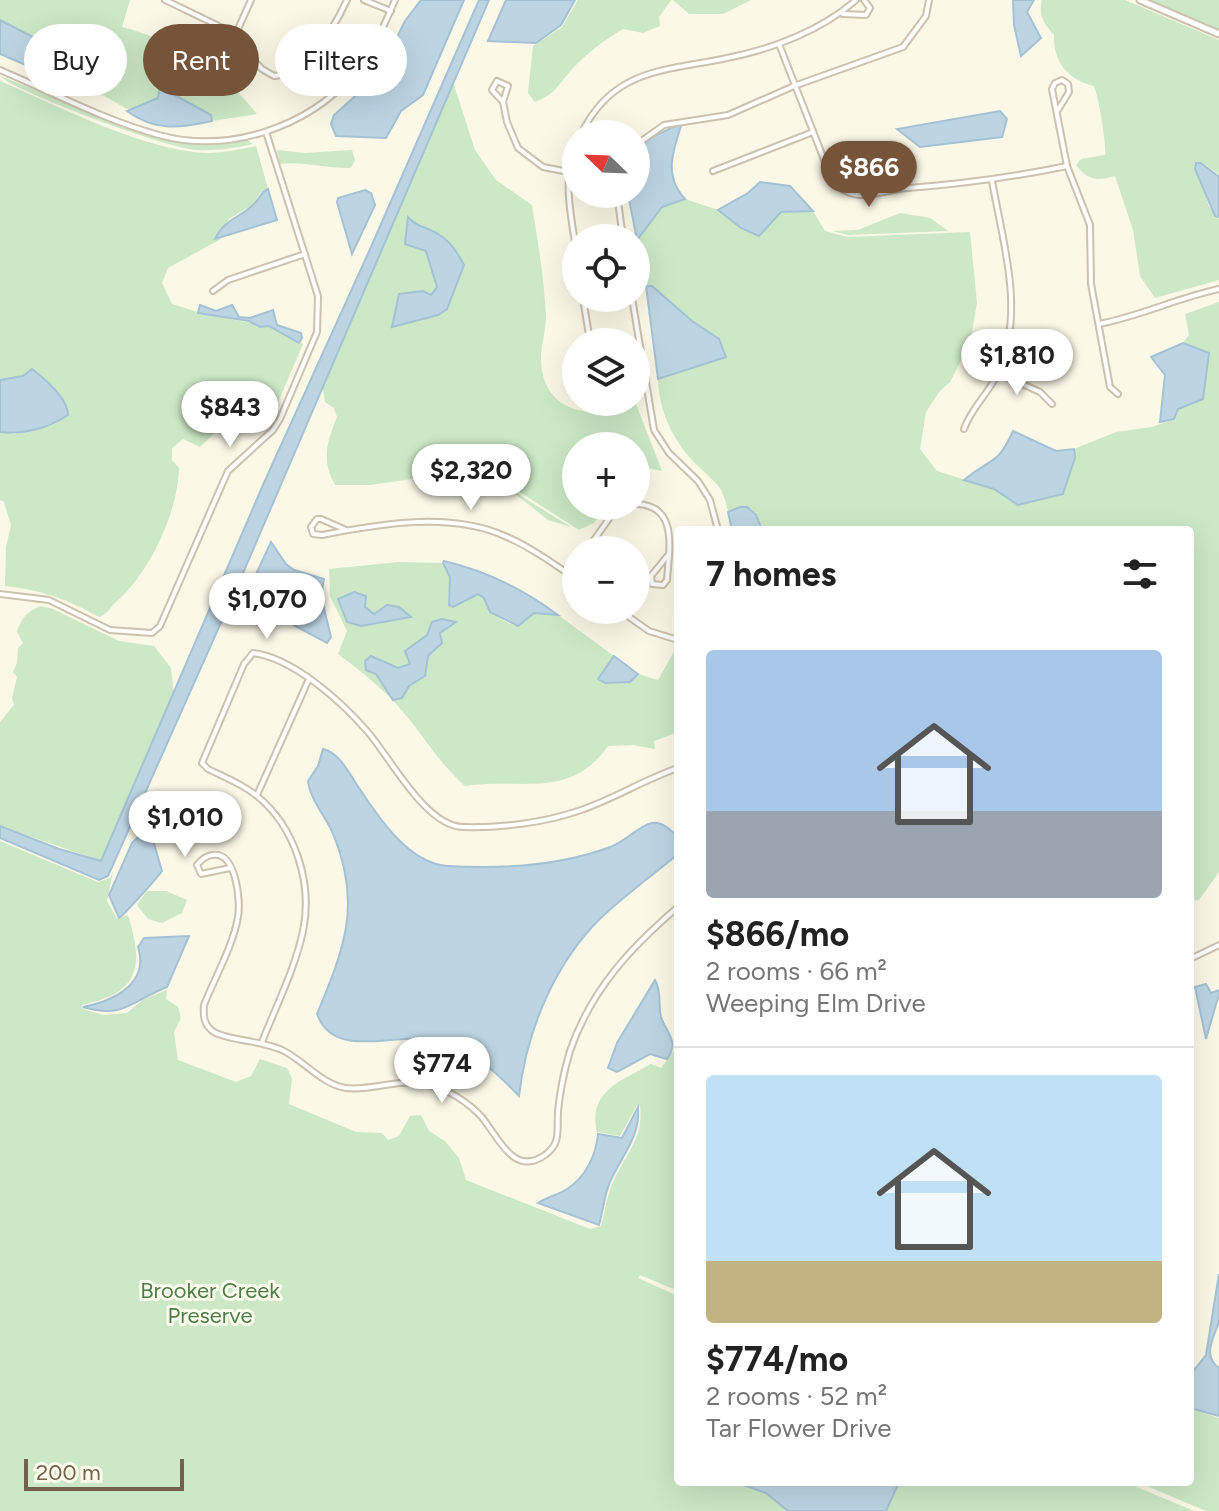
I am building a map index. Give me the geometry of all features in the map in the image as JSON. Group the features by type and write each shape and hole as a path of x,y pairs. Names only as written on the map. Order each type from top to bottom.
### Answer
{"street":[{"path":"165,0 215,24"},
{"path":"240,24 251,0"},
{"path":"259,66 274,76 283,75 318,47 347,0"},
{"path":"364,0 391,11"},
{"path":"0,70 158,135 212,141 266,132 309,112 344,84 372,50 395,0"},
{"path":"588,120 624,83 649,72 728,58 779,44 843,14 856,0"},
{"path":"843,14 866,15 870,8 864,0"},
{"path":"650,135 664,125 728,115 794,86 903,47 926,16 929,0"},
{"path":"1140,0 1219,34"},
{"path":"779,44 833,180 851,193 867,195 992,181 1067,166"},
{"path":"1058,110 1069,92 1068,84 1062,80 1055,83 1052,89 1067,166 1090,225 1091,284 1110,387 1118,394"},
{"path":"503,102 492,90 497,81 508,86 503,102 518,148 543,167 562,171"},
{"path":"0,594 49,600 119,632 149,634 160,627 228,471 277,425 317,332 318,296 266,132"},
{"path":"713,171 813,132"},
{"path":"964,429 998,373 1010,337 1012,312 1008,267 992,181"},
{"path":"213,291 228,280 305,254"},
{"path":"1099,325 1142,315 1181,297 1219,289"},
{"path":"634,312 654,430 669,453 698,481 710,500 717,526"},
{"path":"998,373 1040,392 1052,404"},
{"path":"650,507 668,523 671,540 667,580 663,585 652,584 651,576 669,554"},
{"path":"346,530 321,519 317,519 311,527 317,535 429,522 464,525 504,535 562,571"},
{"path":"639,624 649,631 674,639"},
{"path":"262,1042 301,940 305,896 302,870 290,837 257,795 202,763 244,664 253,653 262,654 309,679 361,724 431,814 456,826 524,822 568,814 674,770"},
{"path":"257,795 309,679"},
{"path":"230,868 207,875 201,874 197,865 200,860 216,854 230,868 239,894 238,920 204,1005 203,1016 210,1029 217,1034 282,1049 344,1088 397,1081 437,1087 460,1099 480,1115 511,1157 536,1160 547,1154 555,1143 565,1066 596,995 623,957 674,911"},
{"path":"1194,957 1219,945"}],"green space":[{"path":"0,0 130,0 123,24 24,24 24,33 0,20"},
{"path":"578,0 671,0 659,17 660,26 643,33 623,29 616,33 572,69 552,92 535,102 528,93 533,46 562,27"},
{"path":"673,0 751,0 723,14 689,14"},
{"path":"1042,0 1125,0 1219,40 1219,175 1202,162 1194,164 1209,206 1219,219 1219,280 1155,298 1140,276 1133,230 1115,176 1093,178 1076,165 1081,159 1105,155 1100,109 1094,86 1070,74 1059,61 1054,35 1041,15"},
{"path":"1147,0 1219,0 1219,31"},
{"path":"127,28 143,33 143,96 158,96 143,106 127,109 104,96 127,96"},
{"path":"0,76 24,85 24,90"},
{"path":"0,81 24,92 24,96 34,96 120,133 170,148 209,153 256,146 268,189 260,193 255,203 229,219 216,239 221,239 168,268 162,283 172,304 273,327 303,344 278,402 258,392 200,447 183,439 172,448 172,460 179,468 168,522 140,574 99,617 54,596 5,586 6,547 11,525 4,502 0,500 0,432 14,434 55,424 68,408 41,376 0,380"},
{"path":"453,82 475,150 496,180 532,205 546,316 541,358 543,377 550,391 562,403 562,416 641,416 647,432 562,432 562,519 510,486 447,474 370,485 335,485 327,459 328,443 337,417 334,408 325,402 322,384"},
{"path":"36,96 51,96 158,138 200,144 247,140 253,144 211,150 181,147"},
{"path":"175,96 241,96 257,114 212,121 210,115"},
{"path":"277,150 305,153 352,150 355,160 351,168 280,164"},
{"path":"685,199 718,210 741,228 781,212 813,211 825,231 848,237 970,232 977,303 970,343 950,382 926,412 920,449 937,471 994,489 1018,505 1075,459 1074,449 1116,432 1152,427 1174,419 1178,409 1203,399 1209,353 1183,343 1189,335 1185,314 1219,302 1219,872 1199,900 1194,901 1194,526 762,526 740,507 728,512 718,486 675,438 661,404 658,379 726,357 719,339 650,286 649,224 662,207"},
{"path":"900,213 930,218 948,231 848,235 832,231 858,230"},
{"path":"650,440 662,471 650,469"},
{"path":"447,476 510,489 571,527 548,520 513,492 501,488 455,492 412,481"},
{"path":"563,520 596,520 594,523 579,530"},
{"path":"399,562 443,563 450,577 448,601 453,607 478,594 497,616 517,626 534,613 558,615 562,618 562,624 570,624 614,656 604,673 630,682 638,674 658,680 674,652 674,734 654,741 655,749 633,745 608,746 593,763 577,774 560,780 465,786 389,697 338,654 347,631 330,596 329,569"},
{"path":"40,606 53,609 119,641 154,646 171,668 174,695 101,861 0,826 0,722 14,705 12,698 17,677 13,672 18,648 23,643 17,632 25,616"},
{"name":"Brooker Creek Preserve","path":"0,841 98,882 110,878 113,872 107,901 117,919 128,915 136,963 126,985 101,1000 82,1005 83,1009 103,1015 127,1013 144,999 167,990 166,999 178,1007 181,1018 174,1032 178,1060 236,1082 251,1076 260,1059 287,1068 292,1078 289,1104 356,1132 382,1133 388,1140 399,1136 410,1116 421,1115 429,1131 445,1141 459,1158 466,1180 590,1229 601,1226 611,1187 636,1137 640,1118 640,1107 637,1105 620,1136 597,1132 597,1106 619,1082 651,1064 661,1068 674,1050 674,1289 640,1275 638,1278 674,1294 674,1486 746,1486 766,1493 788,1511 0,1511"},
{"path":"147,891 166,891 187,900 182,913 162,923 148,919 137,905"},
{"path":"1194,1410 1219,1418 1219,1511 1206,1511 1147,1486 1194,1486"},
{"path":"897,1486 1135,1486 1194,1511 886,1511"}],"water":[{"path":"421,0 464,0 423,95 401,111 386,138 336,136 331,124 334,115 355,96 407,96 405,21"},
{"path":"479,0 489,0 240,580 108,876 99,880 0,838 0,826 59,849 101,861 263,485"},
{"path":"506,0 575,0 561,25 536,43 488,41"},
{"path":"1013,0 1034,0 1027,12 1041,38 1021,56 1014,25"},
{"path":"0,20 24,32 24,64 0,54"},
{"path":"176,96 211,115 212,121 158,125 127,111 158,98"},
{"path":"1000,111 1007,119 1002,137 920,147 897,129"},
{"path":"682,123 673,153 672,172 678,190 685,199 662,207 649,224 634,224 631,208 650,208 650,139"},
{"path":"1196,163 1201,163 1219,177 1219,217 1215,216 1195,169"},
{"path":"760,182 790,186 813,211 781,212 759,236 741,228 718,210 748,193"},
{"path":"268,189 277,220 215,239 228,222 250,208"},
{"path":"365,190 371,193 375,205 352,254 337,202 338,198"},
{"path":"408,217 447,240 464,265 447,309 438,315 392,327 399,294 423,291 431,295 437,287 426,251 405,244"},
{"path":"650,286 719,339 726,357 658,379 649,312"},
{"path":"200,305 216,311 232,305 239,317 250,318 273,310 277,325 301,333 302,338 299,343 269,326 260,327 249,321 198,313"},
{"path":"1183,343 1209,353 1203,399 1178,409 1174,419 1160,422 1165,375 1151,357"},
{"path":"32,369 60,396 68,415 36,430 0,432 0,380 23,376"},
{"path":"1013,431 1056,451 1074,449 1075,458 1063,494 1018,505 994,489 964,480 998,456"},
{"path":"747,507 756,515 760,526 731,526 728,512"},
{"path":"271,542 294,570 324,579 321,596 331,637 327,643 271,613 238,613"},
{"path":"444,561 504,582 558,615 534,613 518,626 490,612 484,598 478,594 453,607 449,605 450,577"},
{"path":"354,592 366,596 365,607 374,614 387,605 399,607 411,617 361,626 347,622 338,599"},
{"path":"442,619 456,622 440,633 442,643 428,656 425,676 409,686 402,698 393,700 376,674 366,670 365,661 371,656 398,668 410,664 405,651 427,635 432,622"},
{"path":"614,656 638,674 630,682 605,683 598,679"},
{"path":"323,749 329,751 348,771 396,838 420,857 448,866 509,866 571,858 616,845 652,823 663,825 674,833 674,857 601,917 564,964 534,1028 519,1096 486,1066 458,1049 415,1039 367,1042 343,1039 324,1026 317,1014 342,947 348,906 347,884 334,836 308,781 318,766"},
{"path":"211,808 217,814 215,818 162,837 156,834 161,820 180,814 183,819 196,810 204,813"},
{"path":"138,837 153,840 162,871 119,918 109,895 132,843"},
{"path":"189,936 167,987 119,1010 83,1007 117,995 134,981 139,971 138,947 144,938"},
{"path":"655,980 661,1017 671,1037 671,1053 667,1059 650,1054 617,1072 608,1068 617,1043"},
{"path":"1206,984 1211,993 1219,990 1219,994 1206,1039 1195,987"},
{"path":"638,1107 636,1128 608,1187 599,1225 538,1203 564,1191 580,1178 595,1150 598,1134 622,1138"},
{"path":"1219,1274 1219,1321 1210,1351 1219,1368 1219,1416 1194,1409 1194,1370 1206,1355"},
{"path":"746,1486 897,1486 886,1511 788,1511 766,1493"}]}
